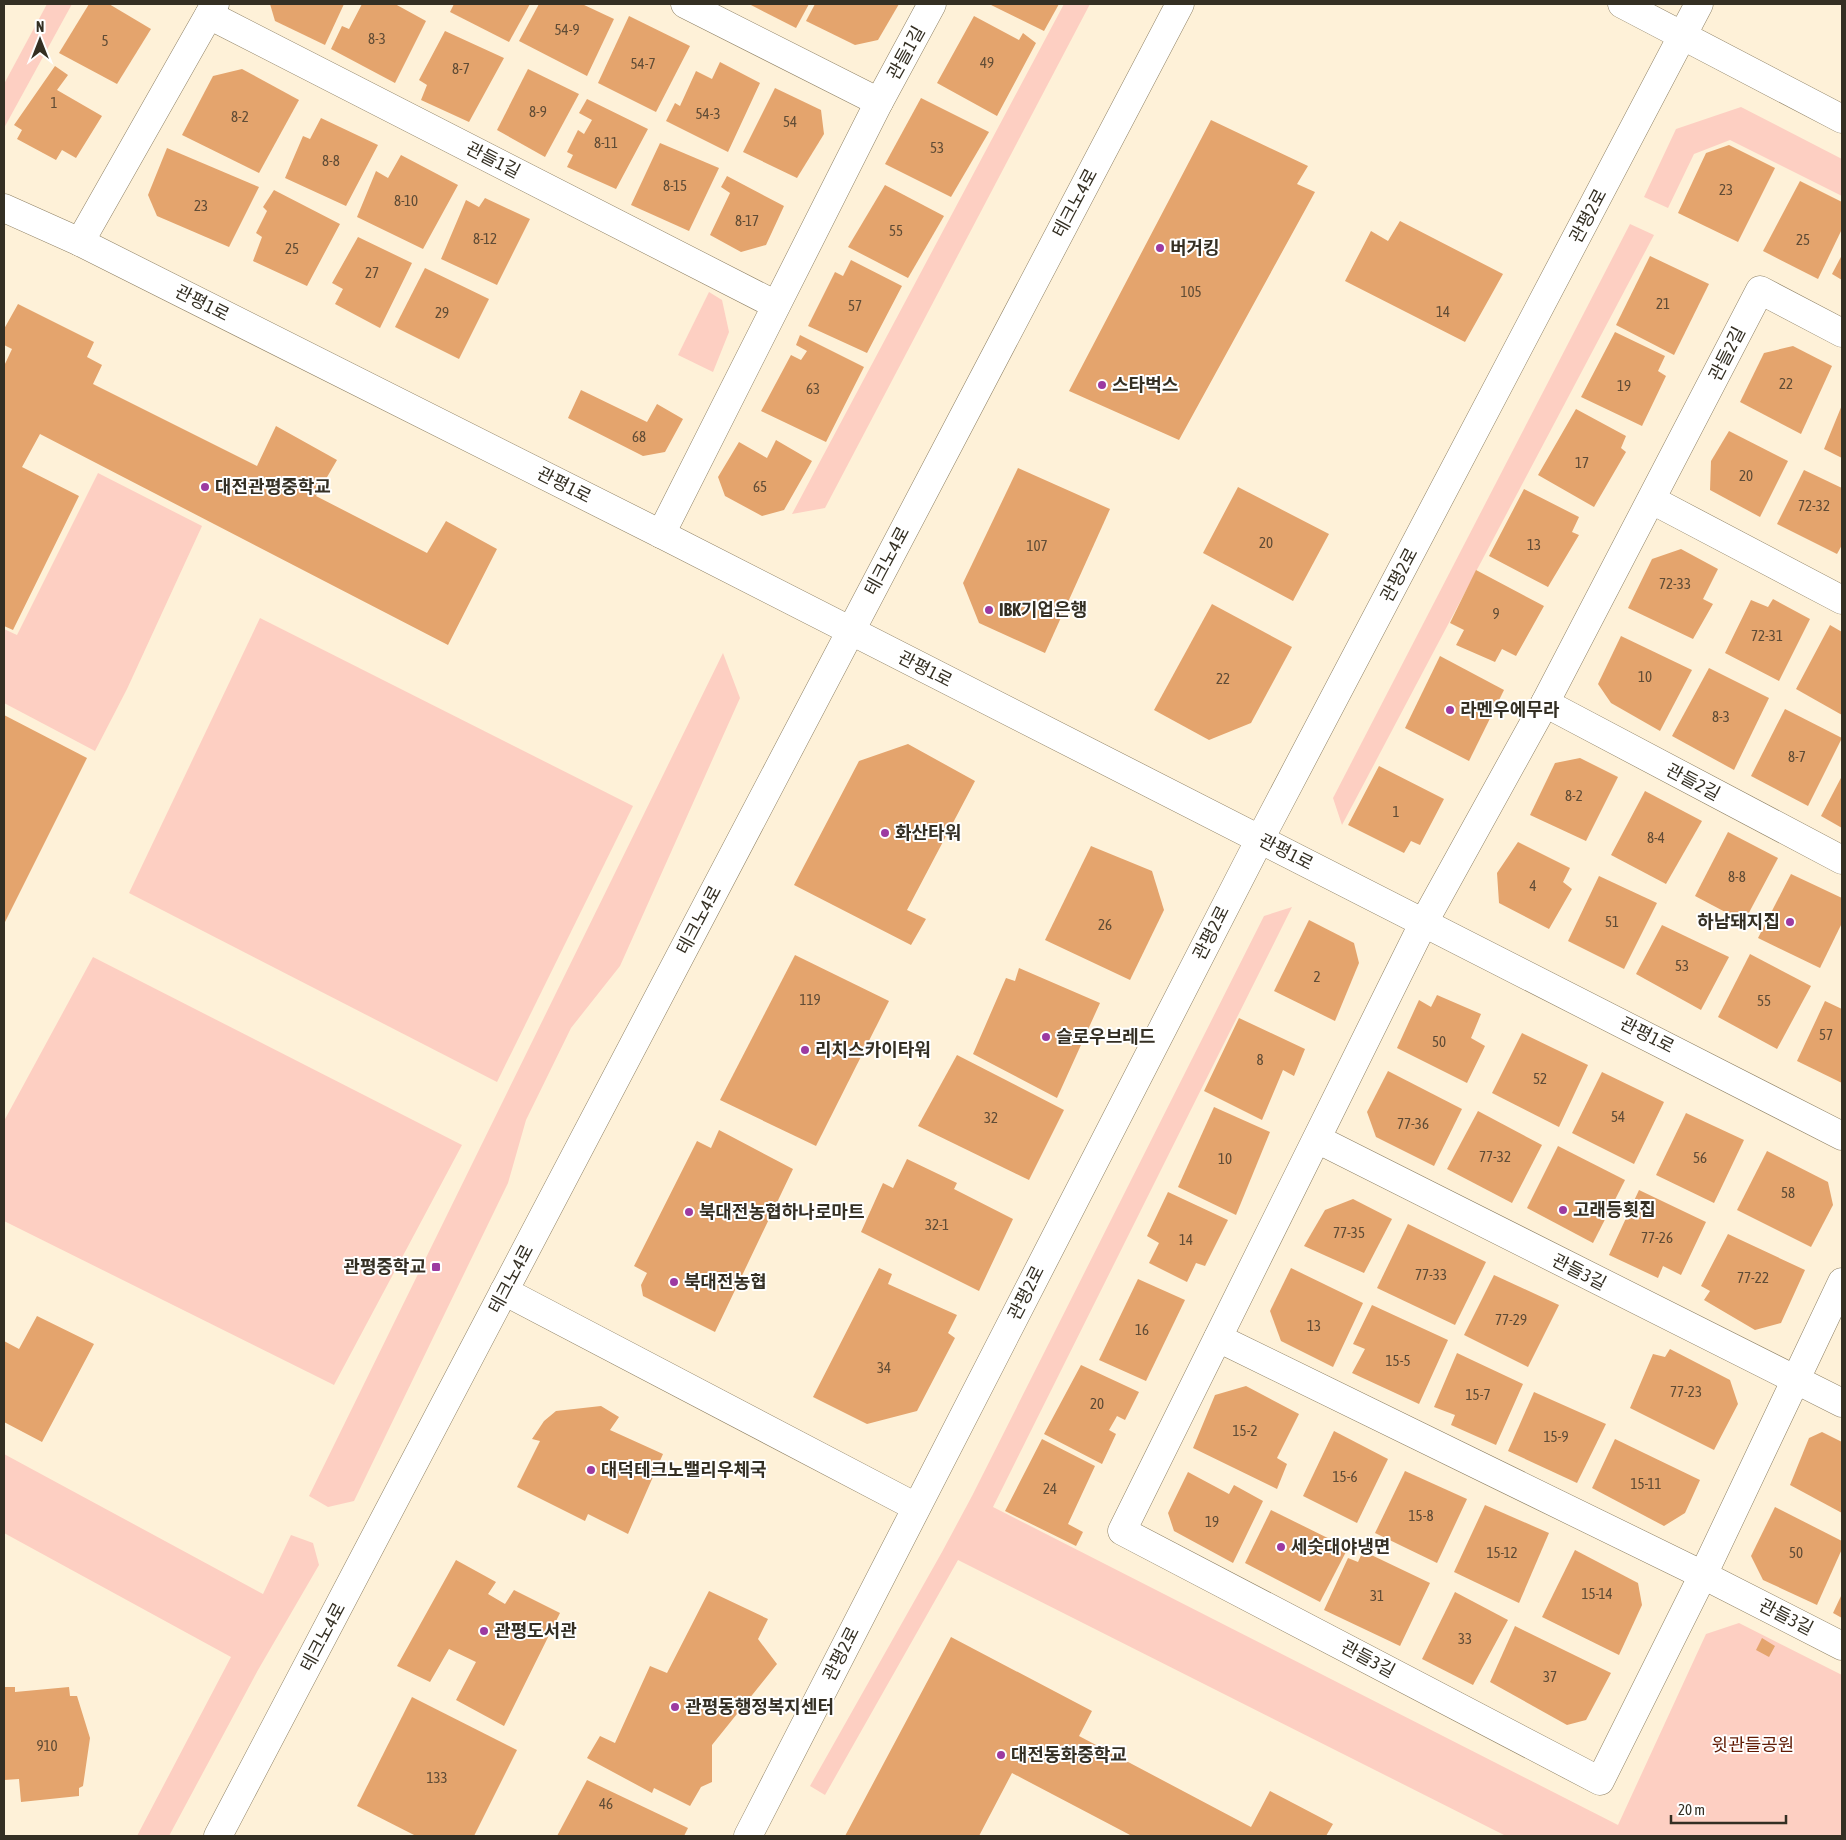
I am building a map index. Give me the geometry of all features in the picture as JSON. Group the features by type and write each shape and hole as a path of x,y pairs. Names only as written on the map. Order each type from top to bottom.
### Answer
{"street":[{"path":"685,4 879,102"},
{"name":"관들1길","path":"661,534 879,102 932,4"},
{"name":"테크노4로","path":"218,1836 1180,4"},
{"path":"1622,4 1842,119"},
{"name":"관평2로","path":"748,1836 1260,839 1699,4"},
{"name":"관들1길","path":"80,242 212,9 776,305"},
{"name":"관평1로","path":"4,208 80,242 661,534 1842,1136"},
{"name":"관들2길","path":"1424,922 1545,703 1760,290 1842,333"},
{"path":"1652,500 1842,600"},
{"name":"관들2길","path":"1545,703 1842,860"},
{"name":"관들3길","path":"1424,922 1122,1531 1600,1781 1703,1575"},
{"name":"관들3길","path":"1317,1139 1842,1403"},
{"path":"1703,1575 1842,1282"},
{"path":"504,1291 916,1506"},
{"name":"관들3길","path":"1218,1338 1703,1575 1842,1646"}],"green space":[{"path":"47,4 72,4 4,128 4,84"},
{"path":"1064,4 1090,4 825,508 792,514"},
{"path":"1741,107 1842,159 1842,196 1730,140 1694,154 1668,208 1644,197 1676,129"},
{"path":"1630,224 1654,235 1342,825 1333,798"},
{"path":"709,292 722,300 729,332 713,372 678,355"},
{"path":"98,473 202,526 127,689 95,751 4,703 4,629 17,635"},
{"path":"260,618 633,806 497,1082 129,893"},
{"path":"723,653 740,698 620,966 571,1028 526,1120 508,1183 354,1501 328,1507 309,1496"},
{"name":"윗관들공원","path":"1292,907 993,1507 1618,1825 1706,1634 1739,1623 1842,1675 1842,1836 1506,1836 958,1560 825,1795 810,1786 972,1496 1264,916"},
{"path":"93,957 462,1145 334,1385 4,1221 4,1121"},
{"path":"4,1454 263,1594 291,1535 313,1543 319,1565 258,1670 169,1836 137,1836 231,1657 4,1533"}],"building":[{"path":"89,4 109,4 151,29 117,84 59,53"},
{"path":"270,4 344,4 325,45 275,21"},
{"path":"362,4 395,4 426,21 395,83 331,49 342,26 349,29"},
{"path":"454,4 530,4 509,42 450,12"},
{"path":"539,4 582,4 614,19 587,76 519,41"},
{"path":"749,4 809,4 796,28"},
{"path":"815,4 899,4 878,40 855,45 806,21"},
{"path":"989,4 1059,4 1044,31"},
{"path":"629,16 690,46 656,112 598,83"},
{"path":"974,16 1019,40 1023,33 1036,43 997,116 937,83"},
{"path":"445,31 504,58 469,122 421,100 427,85 419,80"},
{"path":"720,62 760,83 728,152 666,121 675,103 680,106 696,71 712,79"},
{"path":"55,66 68,75 57,90 102,116 76,158 62,150 56,160 17,139 22,130 14,125"},
{"path":"242,69 299,100 259,173 182,135 213,76"},
{"path":"528,69 579,94 545,157 497,130"},
{"path":"775,88 821,110 824,134 797,178 743,152"},
{"path":"921,98 989,132 951,197 885,164"},
{"path":"587,99 648,129 616,189 567,167 573,155 567,152 578,130 584,134 592,120 579,113"},
{"path":"321,118 378,145 346,206 285,178 303,136 310,139"},
{"path":"1211,120 1308,166 1297,184 1315,192 1179,440 1069,391"},
{"path":"660,143 719,168 689,231 631,205"},
{"path":"1729,145 1775,168 1738,242 1678,213 1706,153"},
{"path":"167,148 259,187 229,247 157,216 148,195"},
{"path":"401,155 458,185 423,249 357,217 376,171 388,178"},
{"path":"727,176 784,206 766,245 741,252 710,235 730,193 721,187"},
{"path":"1800,181 1842,202 1842,229 1818,279 1763,251"},
{"path":"885,185 944,216 908,278 848,247"},
{"path":"274,190 340,224 307,286 253,261 262,237 256,233 267,211 263,207"},
{"path":"485,198 530,219 497,285 441,259 466,200 479,207"},
{"path":"1400,221 1503,274 1465,342 1345,281 1371,231 1388,241"},
{"path":"358,237 412,263 380,328 335,304 343,289 332,283"},
{"path":"1842,255 1842,280 1832,274"},
{"path":"1650,256 1709,284 1674,355 1616,325"},
{"path":"851,260 902,286 867,353 808,326 835,272 843,276"},
{"path":"425,268 489,299 459,359 395,327"},
{"path":"18,304 94,342 87,357 102,365 93,384 257,466 276,426 337,460 316,496 427,553 446,521 497,549 448,645 40,434 22,467 79,496 13,630 4,626 4,366 12,349 4,345 4,329"},
{"path":"1615,332 1665,356 1658,371 1666,376 1642,426 1581,397"},
{"path":"800,335 864,367 826,442 761,411 791,355 801,360 807,351 796,345"},
{"path":"1793,346 1832,366 1801,434 1740,402 1764,353"},
{"path":"581,390 647,422 657,404 683,419 665,452 643,456 568,418"},
{"path":"1842,405 1842,458 1824,449"},
{"path":"1576,409 1626,436 1621,448 1626,452 1594,507 1538,475"},
{"path":"1729,431 1788,461 1760,517 1710,490 1711,461"},
{"path":"776,440 812,461 784,510 762,516 725,496 718,477 739,442 767,458"},
{"path":"1018,468 1110,509 1045,653 979,623 963,583"},
{"path":"1804,470 1842,488 1842,545 1837,554 1777,524"},
{"path":"1238,487 1329,534 1293,601 1203,553"},
{"path":"1524,489 1579,517 1572,532 1579,535 1548,587 1489,556"},
{"path":"1681,549 1718,569 1703,599 1713,604 1693,639 1628,608 1652,559"},
{"path":"1476,570 1544,606 1516,656 1502,649 1495,662 1456,645 1464,630 1450,623"},
{"path":"1773,599 1810,619 1779,681 1725,653 1751,600 1768,607"},
{"path":"1212,604 1292,647 1251,723 1209,740 1154,710"},
{"path":"1830,625 1842,632 1842,715 1796,689"},
{"path":"1621,636 1692,670 1660,731 1611,703 1598,684"},
{"path":"1440,656 1504,690 1469,761 1405,728"},
{"path":"1709,668 1769,698 1734,770 1672,736"},
{"path":"1785,709 1842,738 1808,806 1751,776"},
{"path":"4,715 87,758 5,922 4,921"},
{"name":"화산타워","path":"908,744 975,781 907,910 926,919 911,945 794,885 859,761"},
{"path":"1580,758 1618,777 1586,841 1530,815 1555,763"},
{"path":"1379,766 1444,799 1420,845 1411,841 1404,853 1348,825"},
{"path":"1842,776 1842,828 1821,816"},
{"path":"1645,791 1702,821 1666,884 1611,855"},
{"path":"1728,832 1778,858 1744,922 1695,896"},
{"path":"1518,842 1570,868 1563,882 1572,889 1549,929 1499,903 1497,873"},
{"path":"1091,846 1152,871 1164,910 1130,980 1045,940"},
{"path":"1791,874 1842,898 1842,923 1820,968 1758,938"},
{"path":"1599,876 1657,903 1624,969 1568,941"},
{"path":"1309,920 1354,943 1359,963 1335,1021 1274,991"},
{"path":"1662,925 1729,957 1701,1010 1636,974"},
{"path":"1750,954 1811,986 1777,1049 1718,1017"},
{"name":"리치스카이타워","path":"795,955 889,1001 816,1146 720,1100"},
{"path":"1019,968 1100,1003 1057,1098 973,1054 1006,978 1015,981"},
{"path":"1437,995 1481,1014 1471,1038 1485,1046 1467,1083 1397,1048 1419,1000 1431,1007"},
{"path":"1825,1001 1842,1009 1842,1083 1797,1061"},
{"path":"1239,1018 1305,1049 1294,1076 1283,1070 1262,1120 1204,1091"},
{"path":"1522,1033 1588,1065 1559,1127 1492,1093"},
{"path":"957,1055 1064,1110 1029,1180 918,1126"},
{"path":"1388,1071 1462,1109 1434,1166 1376,1137 1367,1112"},
{"path":"1602,1072 1664,1102 1634,1164 1572,1133"},
{"path":"1214,1107 1270,1132 1236,1215 1178,1187"},
{"path":"1478,1111 1542,1145 1512,1203 1447,1169"},
{"path":"1686,1113 1744,1140 1714,1203 1656,1175"},
{"path":"719,1130 793,1169 715,1332 643,1296 641,1285 647,1273 634,1266 697,1141 711,1148"},
{"path":"1558,1146 1625,1180 1593,1243 1527,1208"},
{"path":"1767,1151 1828,1182 1833,1205 1811,1247 1737,1210"},
{"path":"907,1159 957,1183 954,1189 1013,1219 979,1291 861,1232 883,1183 893,1188"},
{"path":"1639,1190 1706,1222 1681,1275 1663,1266 1658,1278 1609,1255"},
{"path":"1168,1192 1228,1220 1205,1266 1196,1263 1187,1282 1149,1263 1159,1243 1147,1236"},
{"path":"1353,1199 1392,1219 1364,1273 1304,1246 1325,1210"},
{"path":"1408,1224 1486,1262 1455,1325 1377,1288"},
{"path":"1728,1234 1805,1270 1781,1323 1755,1330 1704,1300 1710,1291 1701,1286"},
{"path":"879,1268 892,1274 888,1284 957,1315 948,1333 955,1338 917,1411 867,1424 813,1397"},
{"path":"1291,1268 1363,1303 1333,1367 1281,1341 1270,1311"},
{"path":"1494,1275 1559,1305 1528,1367 1464,1335"},
{"path":"1138,1279 1185,1300 1146,1381 1099,1360"},
{"path":"1372,1305 1448,1340 1419,1404 1352,1373 1365,1349 1353,1344"},
{"path":"37,1316 94,1344 42,1442 4,1422 4,1341 19,1349"},
{"path":"1670,1349 1730,1380 1738,1404 1714,1450 1630,1408 1653,1354 1665,1357"},
{"path":"1457,1353 1523,1384 1496,1445 1451,1425 1455,1415 1434,1407"},
{"path":"1081,1365 1139,1392 1125,1420 1117,1416 1109,1430 1116,1434 1102,1464 1044,1434"},
{"path":"1246,1386 1299,1414 1277,1458 1287,1464 1277,1489 1193,1448 1215,1395"},
{"path":"1534,1392 1606,1424 1577,1483 1508,1451"},
{"name":"대덕테크노밸리우체국","path":"601,1406 619,1417 610,1430 663,1454 628,1534 588,1514 585,1521 517,1487 540,1441 532,1439 544,1421 556,1411"},
{"path":"1334,1431 1388,1459 1357,1523 1303,1496"},
{"path":"1822,1432 1842,1442 1842,1513 1790,1485 1809,1438"},
{"path":"1042,1439 1095,1466 1068,1524 1083,1532 1076,1546 1005,1511"},
{"path":"1615,1439 1700,1480 1685,1513 1664,1526 1592,1488"},
{"path":"1405,1471 1467,1499 1437,1563 1375,1533"},
{"path":"1188,1472 1229,1494 1234,1485 1263,1501 1233,1563 1174,1531 1168,1513"},
{"path":"1485,1505 1549,1533 1519,1603 1454,1572"},
{"path":"1775,1507 1842,1541 1842,1549 1817,1605 1763,1580 1751,1556"},
{"path":"1271,1510 1348,1548 1320,1602 1245,1563"},
{"path":"1575,1550 1638,1583 1642,1605 1619,1655 1542,1617"},
{"path":"1363,1551 1430,1583 1400,1646 1324,1610 1348,1558 1358,1562"},
{"name":"관평도서관","path":"456,1560 496,1582 488,1594 505,1604 514,1590 560,1613 504,1726 456,1700 476,1662 449,1649 430,1682 397,1666"},
{"path":"709,1591 768,1619 758,1639 777,1664 712,1745 712,1782 701,1787 690,1806 654,1788 652,1793 587,1758 600,1736 615,1743 650,1666 667,1673"},
{"path":"1455,1592 1508,1620 1473,1685 1422,1659"},
{"path":"1842,1594 1842,1618 1833,1613"},
{"path":"1515,1626 1611,1673 1586,1720 1567,1725 1490,1682"},
{"name":"대전동화중학교","path":"951,1637 1092,1711 1079,1736 1251,1827 1270,1791 1333,1824 1326,1836 1132,1836 1012,1773 979,1836 845,1836"},
{"path":"1762,1638 1775,1646 1769,1657 1756,1650"},
{"path":"4,1687 15,1687 15,1692 69,1687 70,1696 77,1696 90,1738 83,1786 79,1788 79,1796 21,1802 19,1779 4,1780"},
{"path":"412,1697 517,1750 474,1836 416,1836 357,1806"},
{"path":"587,1780 688,1828 684,1836 557,1836"}],"place":[{"name":"버거킹","path":"1160,248"},
{"name":"스타벅스","path":"1102,385"},
{"name":"대전관평중학교","path":"205,487"},
{"name":"IBK기업은행","path":"989,610"},
{"name":"라멘우에무라","path":"1450,710"},
{"name":"화산타워","path":"885,833"},
{"name":"하남돼지집","path":"1790,922"},
{"name":"슬로우브레드","path":"1046,1037"},
{"name":"리치스카이타워","path":"805,1050"},
{"name":"고래등횟집","path":"1563,1210"},
{"name":"북대전농협하나로마트","path":"689,1212"},
{"name":"관평중학교","path":"436,1267"},
{"name":"북대전농협","path":"674,1282"},
{"name":"대덕테크노밸리우체국","path":"591,1470"},
{"name":"세숫대야냉면","path":"1281,1547"},
{"name":"관평도서관","path":"484,1631"},
{"name":"관평동행정복지센터","path":"675,1707"},
{"name":"대전동화중학교","path":"1001,1755"}]}
